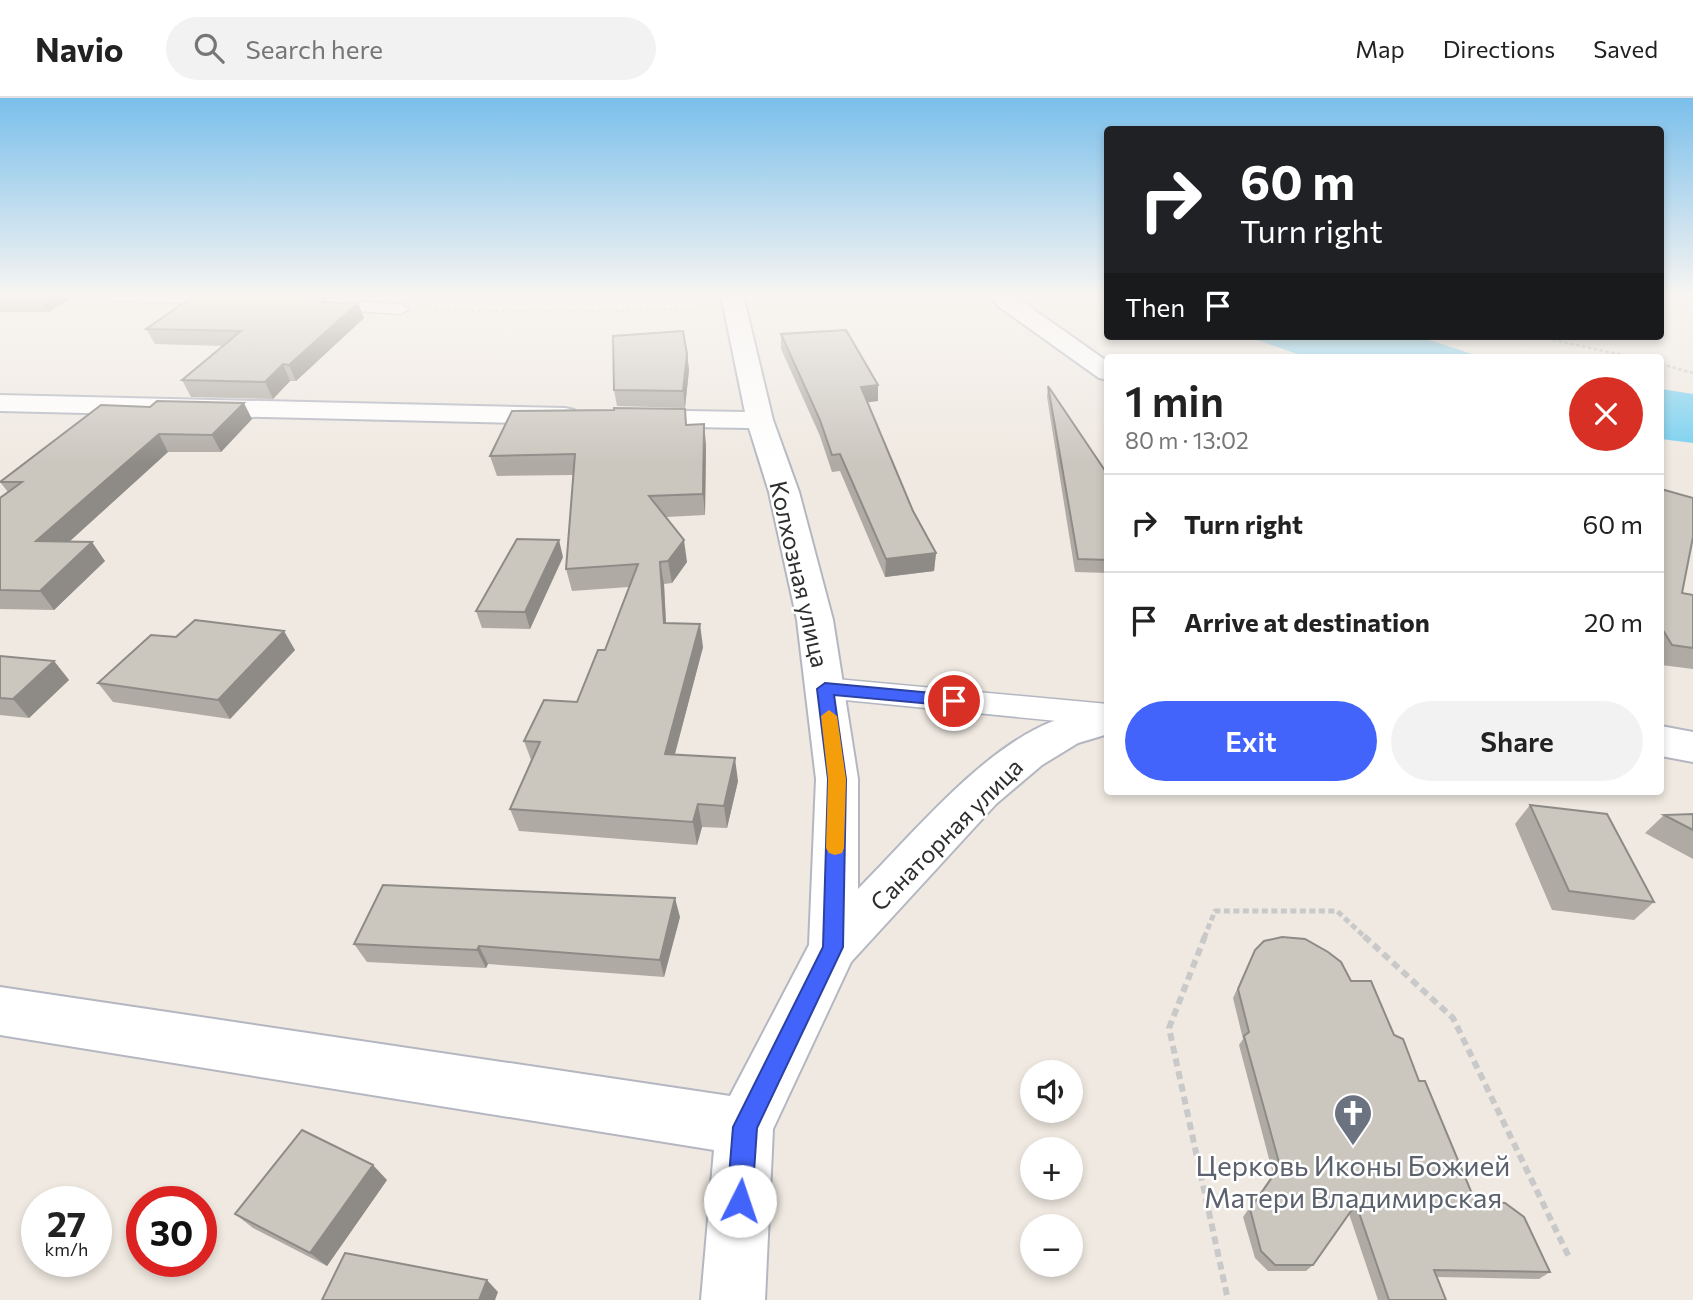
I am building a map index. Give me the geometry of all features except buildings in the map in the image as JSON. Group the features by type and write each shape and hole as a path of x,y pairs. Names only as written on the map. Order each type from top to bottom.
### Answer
{"street":[{"name":"Колхозная улица","path":"733,1300 745,1127 833,947 837,779 815,620 788,505 760,420 744,351"},
{"path":"1077,351 1104,370"},
{"path":"0,403 586,416"},
{"path":"613,417 760,420"},
{"name":"Санаторная улица","path":"833,947 981,792 1018,762 1064,733 1104,718"},
{"path":"1664,742 1693,747"},
{"path":"0,1011 745,1127"}],"lane":[{"path":"825,689 1104,717"}],"path":[{"path":"1664,365 1693,373"},
{"path":"1228,1300 1169,1028 1215,911 1337,911 1453,1018 1569,1257"}],"water":[{"path":"1289,351 1463,351 1472,354 1297,354"},
{"path":"1664,389 1693,394 1693,443 1664,439"}],"slow traffic":[{"path":"829,716 837,779 835,848"}],"place":[{"name":"Церковь Иконы Божией Матери Владимирская","path":"1353,1147"}],"route":[{"path":"740,1201 745,1127 833,947 837,779 825,689 954,701"}]}
